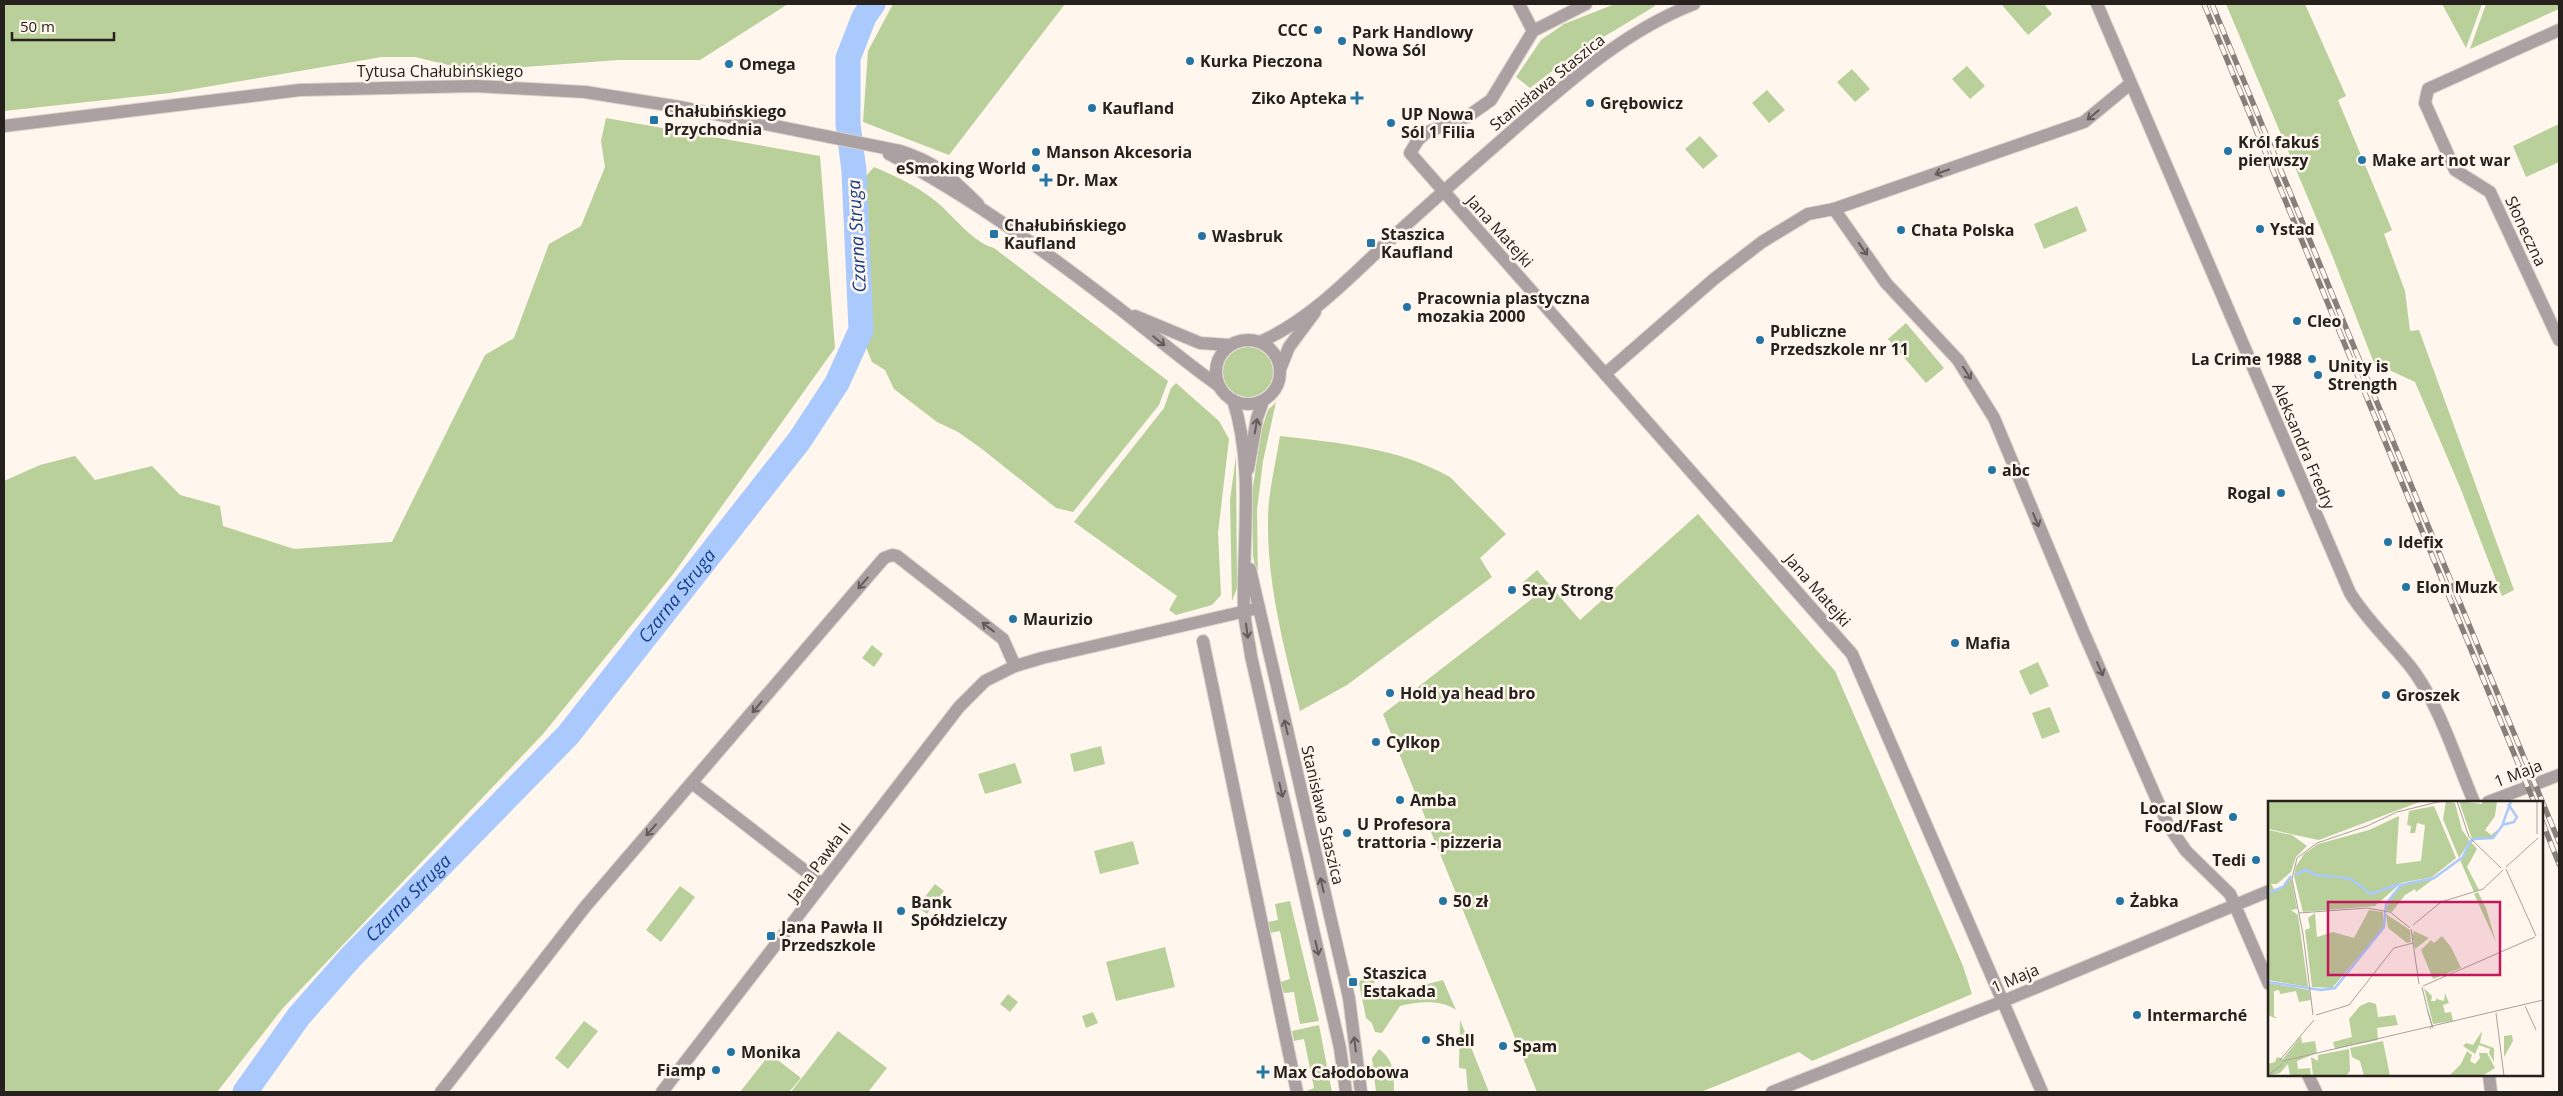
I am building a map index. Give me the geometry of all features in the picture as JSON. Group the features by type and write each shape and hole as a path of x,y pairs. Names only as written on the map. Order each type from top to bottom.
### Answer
{"street":[{"path":"1519,4 1533,31"},
{"path":"1443,190 1410,153 1418,140 1427,132 1467,117 1491,100 1533,31 1586,4"},
{"name":"Stanisława Staszica","path":"1260,342 1275,335 1321,304 1443,190 1608,51 1644,27 1694,4"},
{"name":"Aleksandra Fredry","path":"2097,4 2350,593 2359,607 2414,671 2430,698 2474,801"},
{"name":"Słoneczna","path":"2559,30 2428,88 2425,103 2455,170 2490,192 2559,340"},
{"path":"1605,374 1714,279 1762,242 1808,214 1834,210 2084,122 2130,84"},
{"name":"Tytusa Chałubińskiego","path":"4,126 300,90 476,86 580,91 680,107 874,146 922,158 944,170 978,204 1121,310 1187,364 1219,386"},
{"name":"Jana Matejki","path":"1443,190 1852,654 2042,1092"},
{"path":"1834,210 1886,283 1958,360 1994,418 2083,631 2168,825 2186,851 2224,886 2235,905 2268,982"},
{"name":"Stanisława Staszica","path":"1280,367 1289,347 1321,304"},
{"name":"Tytusa Chałubińskiego","path":"1121,310 1200,343 1229,345"},
{"path":"1244,340 1260,342 1272,350 1280,367 1277,387 1263,401 1243,404 1233,400 1219,386 1216,367 1220,357 1229,345 1244,340"},
{"name":"Stanisława Staszica","path":"1233,400 1239,418 1245,487 1244,612 1251,656 1340,1048 1346,1092"},
{"name":"Stanisława Staszica","path":"1245,487 1257,418 1263,401"},
{"name":"Stanisława Staszica","path":"1245,547 1349,998 1361,1092"},
{"path":"441,1092 585,907 888,556 897,556 1003,639 1015,666"},
{"name":"Jana Pawła II","path":"662,1092 959,707 985,681 1015,666 1042,658 1258,608"},
{"path":"1203,641 1297,1092"},
{"name":"1 Maja","path":"2491,801 2559,775"},
{"path":"692,783 822,884"},
{"name":"1 Maja","path":"1772,1092 2002,1002 2268,892"},
{"path":"2308,1076 2316,1092"},
{"path":"2489,1076 2491,1092"}],"green space":[{"path":"4,4 788,4 700,60 618,60 473,71 415,57 382,57 170,93 4,111"},
{"path":"893,4 1065,4 949,155 863,122 868,51"},
{"path":"1615,4 1654,4 1655,6 1572,56 1530,88 1516,77 1541,40 1564,24"},
{"path":"2001,4 2044,4 2052,14 2028,35"},
{"path":"2226,4 2305,4 2346,96 2338,100 2392,230 2384,234 2405,291 2410,331 2419,330 2514,590 2502,596 2460,487 2415,382 2374,363 2332,255"},
{"path":"2442,4 2482,4 2466,48"},
{"path":"2486,4 2559,4 2559,9 2470,49"},
{"path":"1967,66 1985,86 1970,99 1952,79"},
{"path":"1852,69 1870,89 1855,102 1837,82"},
{"path":"1767,90 1785,110 1769,123 1752,103"},
{"path":"606,118 820,156 835,348 674,573 543,734 283,1008 217,1092 4,1092 4,481 40,465 75,456 95,480 152,466 180,495 220,506 223,526 294,549 392,542 485,355 514,338 549,244 581,226 605,167 601,141"},
{"path":"2559,124 2559,162 2526,177 2513,146"},
{"path":"1700,136 1718,156 1703,169 1685,149"},
{"path":"874,167 907,182 931,197 979,241 994,248 1168,381 1159,405 1073,512 1056,508 982,449 958,432 937,422 894,389 885,370 872,362 866,347 869,323 863,229 864,178"},
{"path":"2077,206 2087,231 2044,249 2034,224"},
{"path":"1906,323 1944,368 1926,383 1888,339"},
{"path":"1248,347 1258,349 1266,354 1271,362 1273,372 1271,382 1266,390 1258,395 1248,397 1238,395 1230,390 1225,382 1223,372 1225,362 1230,354 1238,349"},
{"path":"1176,383 1219,421 1229,439 1218,533 1221,595 1212,605 1176,615 1169,610 1177,596 1074,522 1164,408 1171,388"},
{"path":"1276,402 1263,461 1257,510 1258,582 1253,556 1252,494 1261,431 1268,410"},
{"path":"1280,436 1367,448 1409,459 1430,467 1450,477 1506,534 1480,558 1492,577 1347,685 1300,711 1273,592 1268,544 1269,498"},
{"path":"1236,456 1237,588 1232,601 1230,500"},
{"path":"1698,514 1835,671 1963,966 1972,994 1812,1061 1799,1052 1701,1092 1537,1092 1383,714 1533,598 1521,584 1537,570 1580,620"},
{"path":"872,645 883,654 874,667 862,658"},
{"path":"2038,662 2049,686 2030,695 2019,671"},
{"path":"2050,707 2060,732 2042,739 2032,713"},
{"path":"1101,746 1105,764 1074,772 1070,754"},
{"path":"1015,763 1022,783 985,794 978,774"},
{"path":"1133,841 1139,864 1100,874 1094,851"},
{"path":"935,884 944,891 927,914 917,907"},
{"path":"680,886 695,897 661,942 646,930"},
{"path":"1290,901 1319,1021 1300,1024 1294,992 1284,993 1280,982 1290,979 1280,931 1270,933 1268,922 1278,920 1275,904"},
{"path":"1165,947 1175,987 1116,1001 1106,962"},
{"path":"1367,971 1378,976 1372,986 1372,998 1443,980 1456,1010 1436,1003 1414,1003 1400,1006 1382,1033 1375,1032 1372,1023 1366,1018 1359,983"},
{"path":"1008,994 1018,1002 1010,1012 1000,1004"},
{"path":"1093,1012 1098,1023 1086,1028 1082,1016"},
{"path":"1460,1020 1489,1092 1468,1092 1466,1069 1459,1068"},
{"path":"584,1021 598,1031 568,1069 555,1058"},
{"path":"1319,1025 1332,1092 1304,1092 1314,1088 1304,1039 1294,1041 1292,1031"},
{"path":"838,1031 887,1068 868,1092 791,1092"},
{"path":"1379,1049 1391,1063 1394,1092 1376,1092 1372,1058"},
{"path":"770,1054 801,1078 789,1092 740,1092"}],"waterway":[{"name":"Czarna Struga","path":"245,1092 299,1016 351,957 568,735 799,441 837,383 861,330 854,171 848,124 848,58 864,17 873,4"}],"railway":[{"path":"2204,4 2534,801"},
{"path":"2212,4 2542,801"},
{"path":"2543,803 2559,842"},
{"path":"2543,824 2559,864"}],"place":[{"name":"CCC","path":"1318,30"},
{"name":"Park Handlowy Nowa Sól","path":"1342,41"},
{"name":"Kurka Pieczona","path":"1190,61"},
{"name":"Omega","path":"729,64"},
{"name":"Ziko Apteka","path":"1357,98"},
{"name":"Grębowicz","path":"1590,103"},
{"name":"Kaufland","path":"1092,108"},
{"name":"Chałubińskiego Przychodnia","path":"654,120"},
{"name":"UP Nowa Sól 1 Filia","path":"1391,123"},
{"name":"Król fakuś pierwszy","path":"2228,151"},
{"name":"Manson Akcesoria","path":"1036,152"},
{"name":"Make art not war","path":"2362,160"},
{"name":"eSmoking World","path":"1036,168"},
{"name":"Dr. Max","path":"1046,180"},
{"name":"Ystad","path":"2260,229"},
{"name":"Chata Polska","path":"1901,230"},
{"name":"Chałubińskiego Kaufland","path":"994,234"},
{"name":"Wasbruk","path":"1202,236"},
{"name":"Staszica Kaufland","path":"1371,243"},
{"name":"Pracownia plastyczna mozakia 2000","path":"1407,307"},
{"name":"Cleo","path":"2297,321"},
{"name":"Publiczne Przedszkole nr 11","path":"1760,340"},
{"name":"La Crime 1988","path":"2312,359"},
{"name":"Unity is Strength","path":"2318,375"},
{"name":"abc","path":"1992,470"},
{"name":"Rogal","path":"2281,493"},
{"name":"Idefix","path":"2388,542"},
{"name":"Elon Muzk","path":"2406,587"},
{"name":"Stay Strong","path":"1512,590"},
{"name":"Maurizio","path":"1013,619"},
{"name":"Mafia","path":"1955,643"},
{"name":"Hold ya head bro","path":"1390,693"},
{"name":"Groszek","path":"2386,695"},
{"name":"Cylkop","path":"1376,742"},
{"name":"Amba","path":"1400,800"},
{"name":"Local Slow Food/Fast","path":"2233,817"},
{"name":"U Profesora trattoria - pizzeria","path":"1347,833"},
{"name":"Tedi","path":"2256,860"},
{"name":"50 zł","path":"1443,901"},
{"name":"Żabka","path":"2120,901"},
{"name":"Bank Spółdzielczy","path":"901,911"},
{"name":"Jana Pawła II Przedszkole","path":"771,936"},
{"name":"Staszica Estakada","path":"1353,982"},
{"name":"Intermarché","path":"2137,1015"},
{"name":"Shell","path":"1426,1040"},
{"name":"Spam","path":"1503,1046"},
{"name":"Monika","path":"731,1052"},
{"name":"Fiamp","path":"716,1070"},
{"name":"Max Całodobowa","path":"1263,1072"}]}
